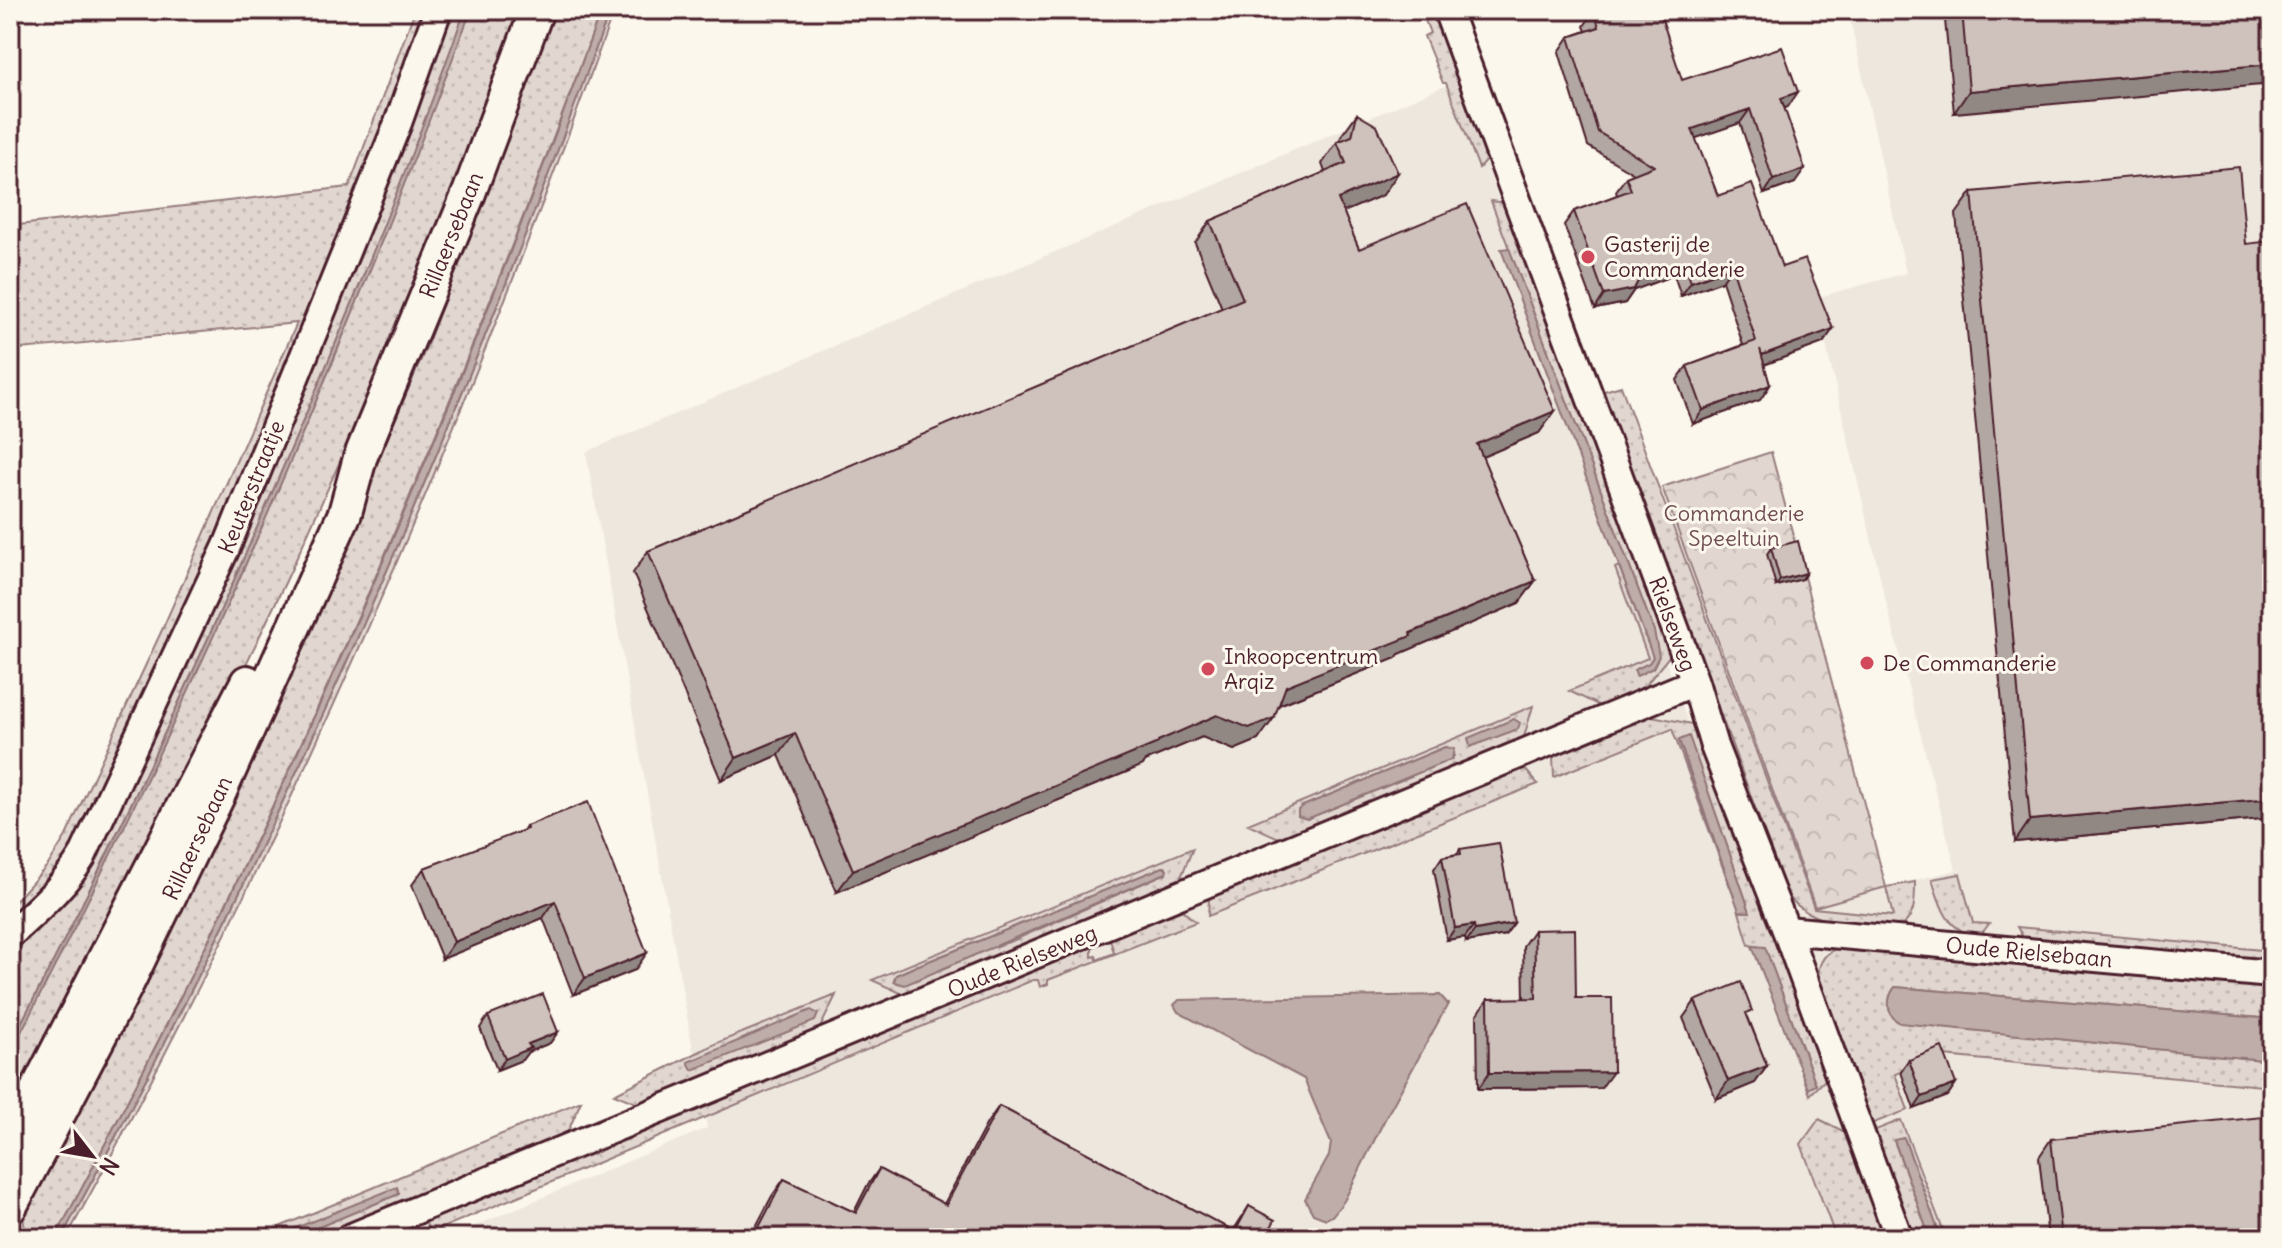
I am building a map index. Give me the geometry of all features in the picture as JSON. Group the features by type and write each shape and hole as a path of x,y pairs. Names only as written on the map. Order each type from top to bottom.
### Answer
{"street":[{"name":"Keuterstraatje","path":"10,935 65,881 82,857 208,588 398,123 438,10"},
{"name":"Rillaersebaan","path":"10,1207 115,1009 218,796 345,513 360,458 469,193 537,10"},
{"name":"Rielseweg","path":"1447,10 1695,682 1714,746 1786,930 1899,1238"},
{"name":"Rillaersebaan","path":"10,1142 262,652 329,507 360,458"},
{"name":"Oude Rielseweg","path":"349,1238 1695,682"},
{"name":"Oude Rielsebaan","path":"1786,930 2272,974"}],"shaded area":[{"path":"465,10 471,10 368,276 257,539 138,798 10,1053 10,1044 114,840 242,563 373,253"},
{"path":"601,10 610,10 551,168 426,480 359,634 217,939 61,1238 55,1238 209,939 351,634 482,324"},
{"path":"1848,10 2272,10 2272,1238 460,1238 463,1231 707,1128 586,452 1456,81 1759,918 1956,870 1884,594 1826,345 1811,299 1906,273"},
{"path":"1509,248 1654,631 1659,656 1653,668 1637,676 1634,670 1649,663 1653,657 1501,249"},
{"path":"1514,719 1520,723 1518,729 1470,747 1468,738"},
{"path":"1689,736 1750,912 1739,911 1679,740"},
{"path":"1445,747 1454,749 1452,759 1307,819 1298,816 1298,810 1303,806"},
{"path":"1163,867 1167,869 1166,873 905,985 894,982 896,975 914,967"},
{"path":"1752,946 1765,947 1816,1085 1808,1089"},
{"path":"1895,987 2272,1019 2272,1061 1900,1023 1892,1016 1889,1006"},
{"path":"1440,995 1448,1004 1344,1201 1326,1219 1313,1214 1305,1199 1329,1156 1331,1143 1304,1079 1178,1012 1174,1005 1179,1000"},
{"path":"811,1010 818,1014 815,1021 692,1070 688,1062"},
{"path":"1904,1138 1941,1238 1930,1238 1894,1140"},
{"path":"397,1187 399,1194 292,1238 271,1238"}],"green space":[{"path":"415,10 430,10 218,548 62,870 10,918 10,907 48,865 66,836 162,630 297,323 10,350 10,226 349,187"},
{"path":"447,10 465,10 399,189 327,365 150,766 10,1044 10,947 79,880"},
{"path":"471,10 519,10 467,151 383,361 259,638 190,777 10,1120 10,1053 114,846 237,584 334,359"},
{"path":"556,10 601,10 481,324 417,480 281,787 134,1089 55,1238 26,1238 23,1216 344,540 425,350"},
{"path":"610,10 614,10 496,323 367,631 298,784 225,934 70,1231 74,1238 61,1238 217,939 359,634 490,324"},
{"path":"1421,10 1433,10 1488,158 1479,168 1424,36 1430,33"},
{"path":"1491,201 1505,203 1671,654 1645,686 1602,707 1569,691 1648,658 1615,568 1619,566 1653,657 1649,663 1653,668 1654,631"},
{"path":"1621,386 1814,908 1893,916 1886,887 1915,882 1911,915 1896,929 1823,920 1799,907 1788,896 1601,392"},
{"name":"Commanderie Speeltuin","path":"1771,452 1886,887 1815,907 1662,487"},
{"path":"1533,706 1523,740 1281,839 1248,824","holes":["1445,747 1454,756 1307,819 1298,816 1303,806"]},
{"path":"1652,716 1697,725 1827,1078 1810,1095 1808,1089 1816,1084 1765,948 1749,945 1739,912 1749,912 1749,909 1689,737 1679,741 1730,887 1672,729 1554,777 1553,757"},
{"path":"1524,768 1538,784 1208,916 1209,898"},
{"path":"1193,848 1179,882 905,995 872,980","holes":["1166,867 1166,873 1012,941 894,980 896,975 914,967"]},
{"path":"1960,874 1973,923 1989,924 1979,937 1959,929 1946,916 1932,879"},
{"path":"1182,910 1196,922 1048,980 1048,984 1040,987 1038,980 1033,980 430,1233 425,1221 1092,947 1092,957 1096,956 1097,960 1114,953 1110,939"},
{"path":"2017,927 2272,951 2272,965 2025,941"},
{"path":"1841,947 2272,985 2272,1019 1896,987 1889,1010 1906,1023 2272,1061 2272,1087 1933,1055 1934,1059 1895,1074 1908,1110 1871,1124 1818,978 1824,958"},
{"path":"836,995 819,1030 638,1104 614,1094 717,1043"},
{"path":"581,1101 567,1134 315,1238 292,1238 399,1194 397,1188 271,1238 253,1238"},
{"path":"1819,1119 1847,1133 1886,1238 1836,1238 1801,1144"},
{"path":"1901,1120 1946,1238 1941,1238 1904,1138 1894,1141 1930,1238 1913,1238 1873,1131"}],"building":[{"path":"1659,10 1682,80 1782,47 1798,92 1781,98 1805,169 1773,180 1750,109 1692,129 1718,196 1752,184 1782,267 1805,259 1833,329 1762,355 1760,349 1770,385 1703,410 1687,366 1756,341 1732,267 1691,282 1683,261 1640,277 1634,289 1604,295 1574,211 1631,190 1626,177 1654,166 1598,132 1569,37 1599,27 1594,11"},
{"path":"1962,10 2272,10 2272,64 1969,91"},
{"path":"1357,114 1377,126 1398,173 1338,199 1359,249 1467,204 1555,411 1477,444 1535,581 1410,633 1411,636 1286,686 1274,718 1249,728 1217,715 1158,743 853,870 795,733 736,758 648,551 1243,299 1210,221 1346,163 1337,142 1352,136"},
{"path":"2239,167 2246,244 2272,241 2272,798 2030,820 1972,192"},
{"path":"1798,541 1806,573 1780,580 1771,548"},
{"path":"588,802 647,953 585,978 555,901 454,942 424,868"},
{"path":"1499,843 1514,923 1475,930 1474,925 1455,928 1442,857 1461,854 1460,849"},
{"path":"1575,929 1576,998 1612,998 1613,1072 1489,1073 1488,999 1536,998 1534,930"},
{"path":"1741,982 1752,1011 1746,1013 1767,1066 1728,1081 1695,1001"},
{"path":"543,994 558,1032 528,1044 531,1048 505,1059 488,1016"},
{"path":"1942,1047 1956,1084 1922,1097 1909,1060"},
{"path":"999,1106 1235,1232 1249,1206 1275,1220 1265,1238 766,1238 756,1233 784,1179 856,1213 879,1169 946,1205"},
{"path":"2272,1116 2272,1238 2062,1238 2051,1139"}],"place":[{"name":"Gasterij de Commanderie","path":"1588,257"},
{"name":"De Commanderie","path":"1867,663"},
{"name":"Inkoopcentrum Arqiz","path":"1208,669"}]}
